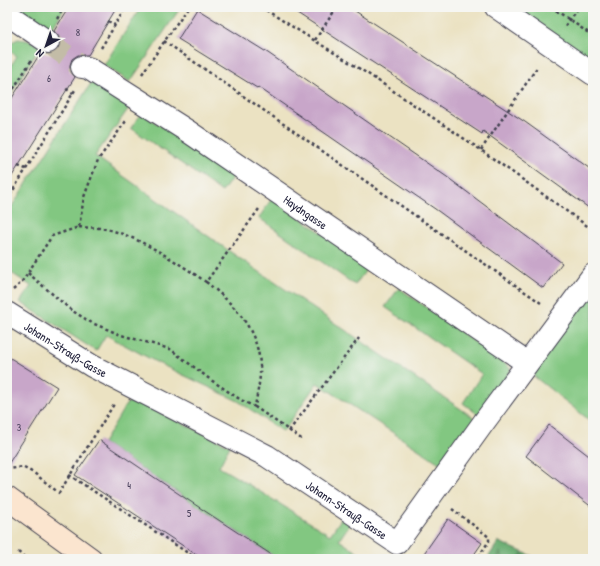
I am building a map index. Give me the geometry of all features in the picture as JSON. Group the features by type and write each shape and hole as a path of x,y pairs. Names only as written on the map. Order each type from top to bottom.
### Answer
{"main road":[{"path":"7,498 91,559"}],"street":[{"path":"496,7 552,44 593,74"},
{"path":"7,14 48,42"},
{"name":"Haydngasse","path":"85,67 129,94 273,189 527,363"},
{"name":"Johann-Strauß-Gasse","path":"7,313 92,366 266,456 397,543 527,363 563,318 593,275"}],"path":[{"path":"7,200 73,93 85,67 126,7"},
{"path":"79,227 84,196 98,160 132,114 129,94 188,7"},
{"path":"261,7 315,40 481,150 593,230"},
{"path":"315,40 337,7"},
{"path":"551,7 593,36"},
{"path":"108,21 115,25"},
{"path":"164,41 563,318"},
{"path":"481,150 552,44"},
{"path":"66,90 73,93"},
{"path":"18,166 26,169"},
{"path":"206,282 273,189"},
{"path":"7,293 21,282 52,236 79,227 101,228 136,240 180,265 206,282 238,310 254,339 260,366 255,407"},
{"path":"28,273 71,310 92,323 121,335 170,349 241,400 255,407 303,440"},
{"path":"289,431 359,338"},
{"path":"7,467 10,469 22,467 34,473 59,493 87,447"},
{"path":"69,475 190,552 197,559"},
{"path":"432,494 489,537 489,541 477,559"},
{"path":"18,552 28,559"}],"green space":[{"path":"19,7 65,7 49,34 19,11"},
{"path":"141,7 181,7 130,82 104,65"},
{"path":"512,7 593,7 593,64"},
{"path":"18,39 31,41 40,47 7,100 7,72 17,56 7,49 12,42"},
{"path":"93,80 131,105 95,156 232,253 477,420 444,466 317,383 283,432 238,401 158,363 106,335 96,351 20,302 31,286 7,270 7,214"},
{"path":"141,113 235,174 222,192 131,128"},
{"path":"272,198 369,266 355,285 259,218"},
{"path":"593,287 593,423 531,374"},
{"path":"399,288 507,365 511,370 480,416 463,403 482,374 385,307"},
{"path":"136,401 230,446 219,467 330,535 341,519 350,524 339,540 367,559 278,559 103,443 127,403"},
{"path":"499,542 539,559 487,559"}],"building":[{"path":"69,7 117,7 88,55 78,55 72,59 70,71 75,77 7,184 7,106 41,52 47,54 53,53 58,49 60,43 59,37 54,31"},
{"path":"288,7 349,7 525,122 593,171 593,211 483,131 482,134"},
{"path":"197,9 268,53 447,177 562,263 543,288 438,211 258,87 257,88 178,39"},
{"path":"7,356 57,387 7,466"},
{"path":"549,425 593,459 593,508 526,456"},
{"path":"99,440 278,559 203,559 75,475"},
{"path":"448,519 482,543 471,559 420,559"}],"tunnel":[{"path":"48,42 82,67"}]}
